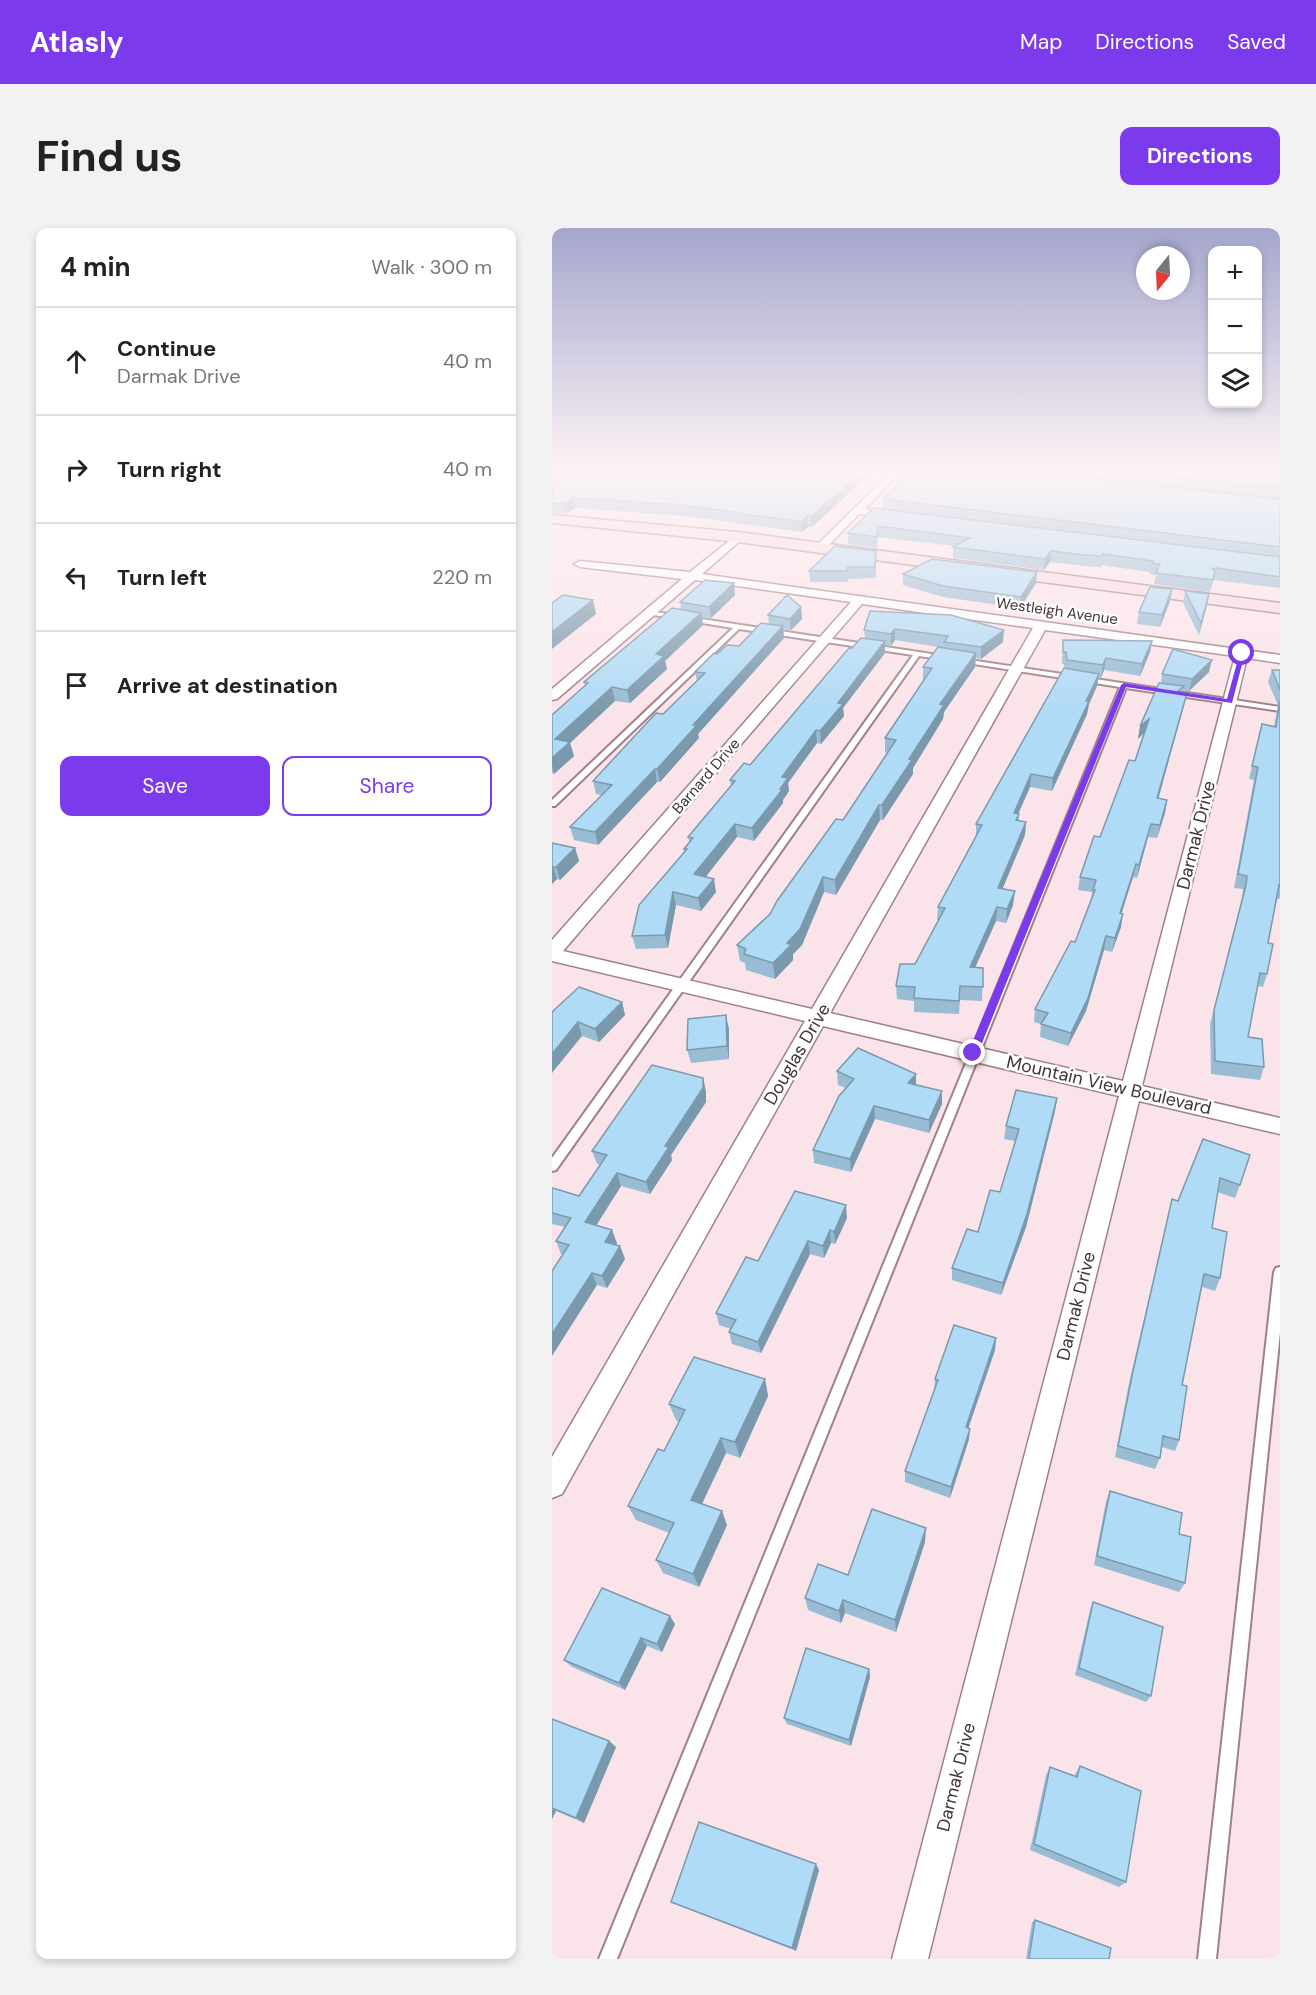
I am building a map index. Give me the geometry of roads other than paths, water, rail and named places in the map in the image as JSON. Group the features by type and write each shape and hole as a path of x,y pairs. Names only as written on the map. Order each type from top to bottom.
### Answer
{"main road":[{"path":"834,550 1280,608"}],"street":[{"path":"552,696 723,550"},
{"name":"Westleigh Avenue","path":"580,564 691,576 1280,659"},
{"name":"Barnard Drive","path":"552,953 859,600"},
{"name":"Douglas Drive","path":"552,1484 1041,625"},
{"name":"Darmak Drive","path":"910,1959 1242,653"},
{"name":"Mountain View Boulevard","path":"552,953 1280,1126"}],"lane":[{"path":"650,613 1280,709"},
{"path":"552,804 738,626"},
{"path":"552,1167 917,654"},
{"path":"608,1959 973,1053 1124,685"},
{"path":"1207,1959 1280,1272"}]}
